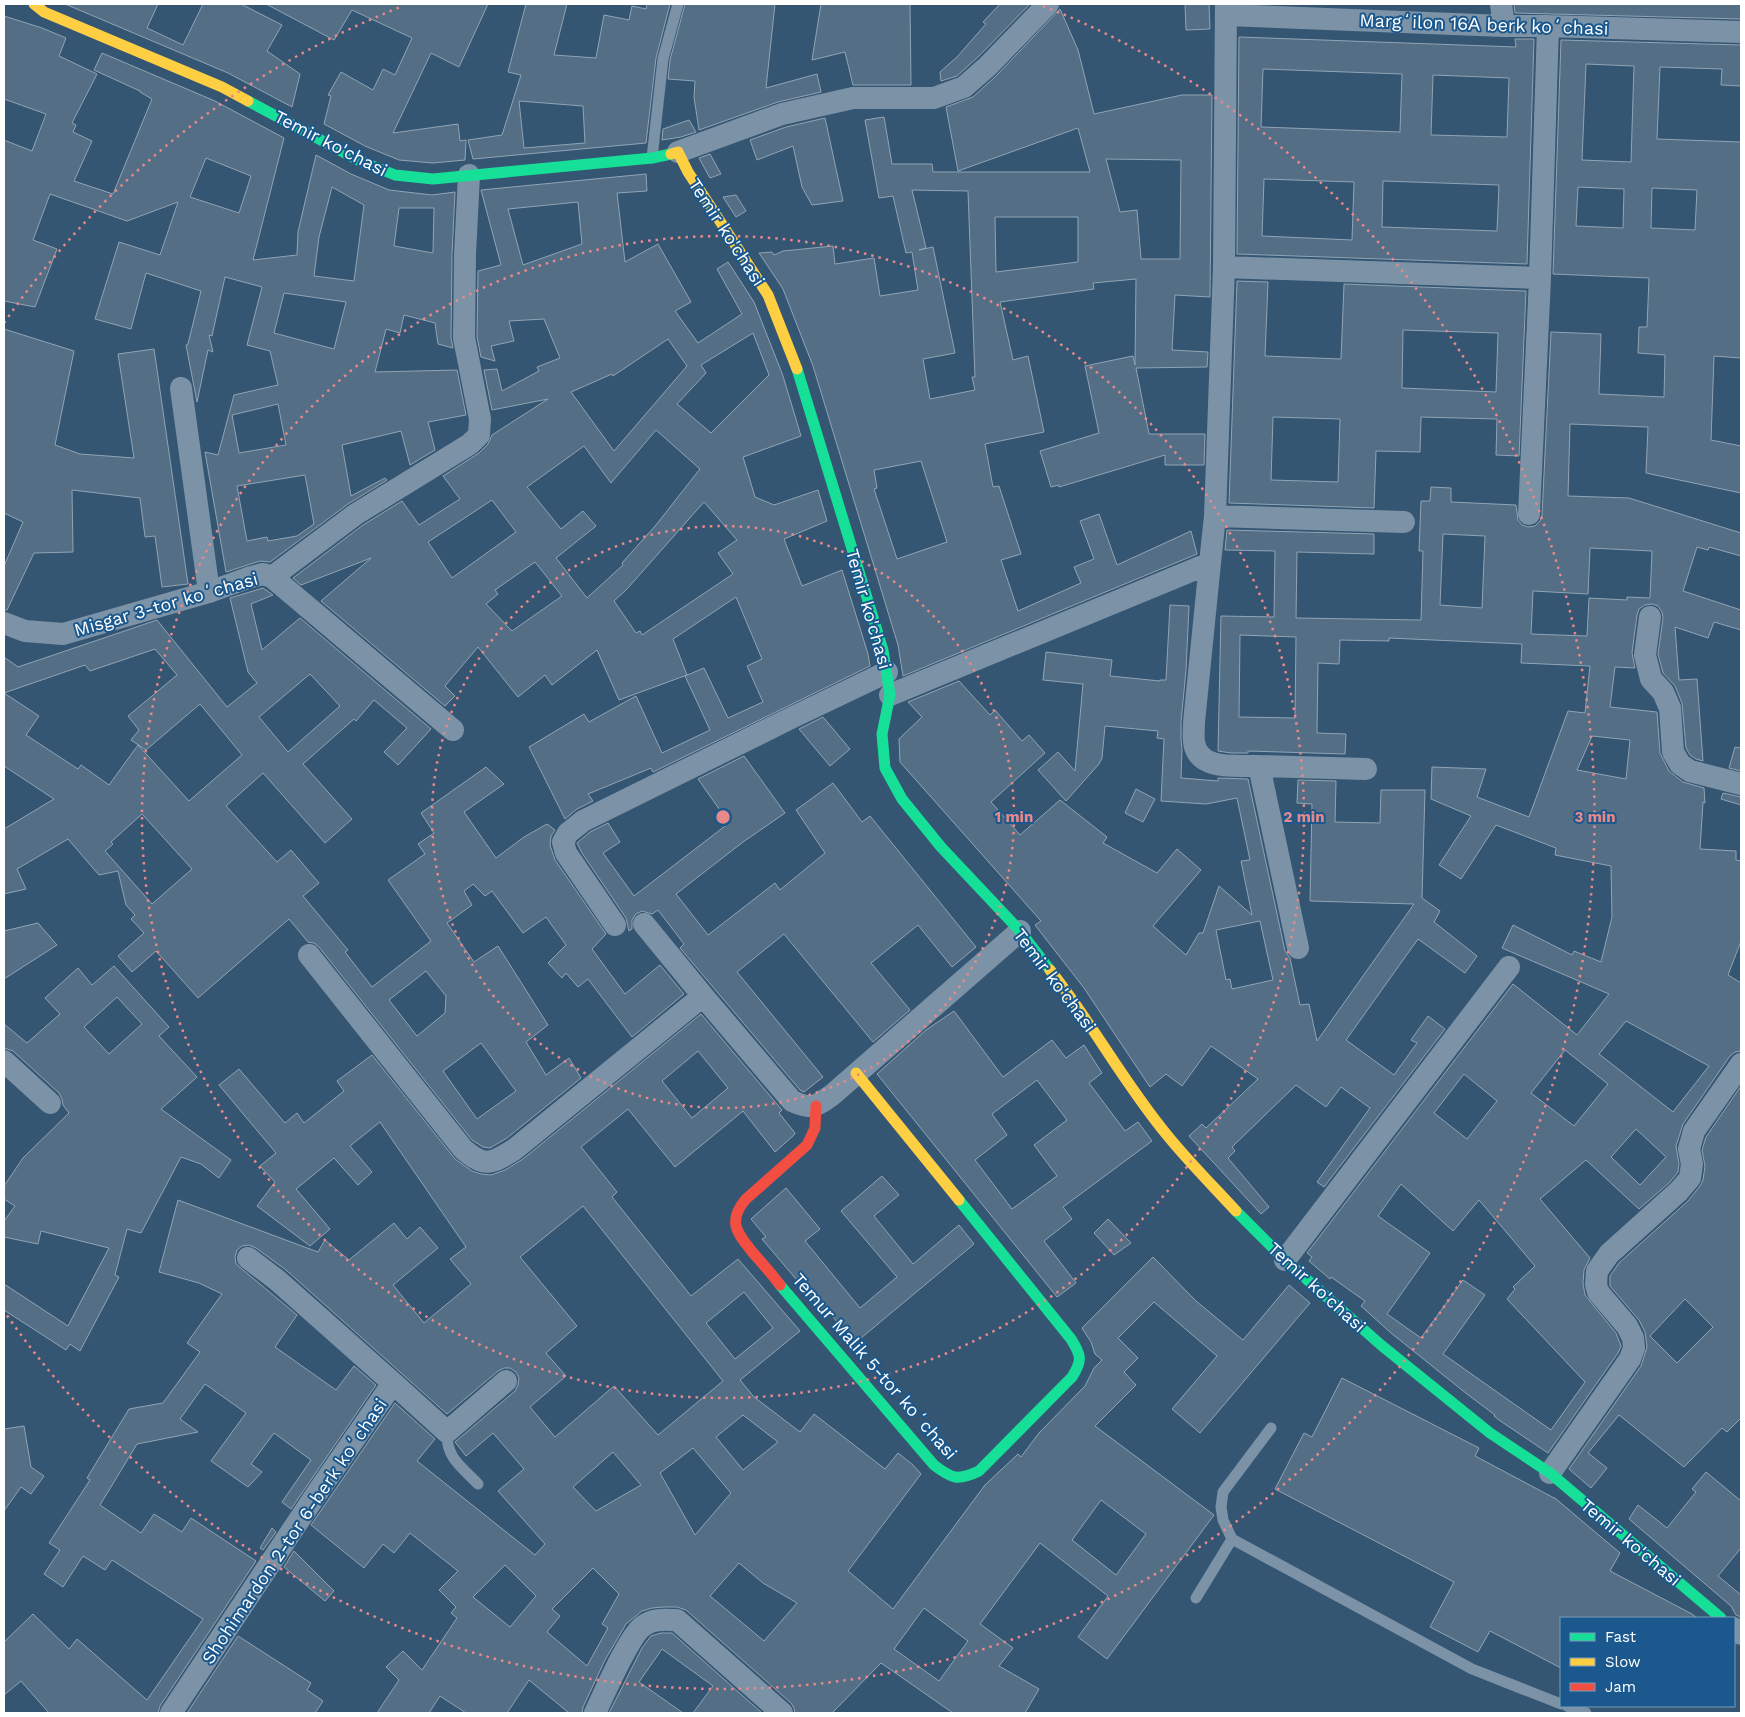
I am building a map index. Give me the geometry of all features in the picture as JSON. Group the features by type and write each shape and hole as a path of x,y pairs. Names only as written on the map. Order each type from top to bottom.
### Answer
{"street":[{"path":"678,152 782,114 853,98 934,98 964,87 988,66 1048,4"},
{"path":"1501,4 1504,26"},
{"name":"Temir ko'chasi","path":"43,7 222,87 358,160 395,175 433,179 652,158 678,152 688,172 768,296 798,371 883,650 890,695 882,734 885,768 902,799 941,847 1020,931 1072,998 1123,1076 1167,1135 1240,1215 1285,1260 1381,1345 1490,1432 1550,1473 1720,1617"},
{"path":"1226,10 1224,266 1215,516 1194,722 1194,743 1198,753 1208,762 1219,765 1366,769"},
{"name":"Margʻilon 16А berk koʻchasi","path":"1226,10 1504,26 1741,32"},
{"path":"1529,514 1540,278 1548,26"},
{"path":"272,577 356,514 470,444 478,435 480,419 464,338 468,175"},
{"path":"1224,266 1540,278"},
{"path":"181,388 209,592"},
{"path":"1215,516 1404,522"},
{"path":"890,695 1210,562"},
{"name":"Misgar 3-tor koʻchasi","path":"4,623 25,631 63,634 209,592 263,574 272,577 452,730"},
{"path":"1650,617 1645,655 1651,679 1663,692 1670,708 1672,752 1680,764 1690,771 1741,784"},
{"path":"615,925 566,853 563,842 568,833 583,821 887,672"},
{"path":"1259,766 1298,948"},
{"path":"644,924 702,996 792,1101 804,1107 816,1106 832,1095 1020,931"},
{"path":"309,955 462,1148 476,1160 488,1162 516,1149 702,996"},
{"path":"1285,1260 1509,967"},
{"path":"4,1061 50,1103"},
{"path":"1550,1473 1630,1359 1634,1348 1633,1338 1627,1326 1598,1292 1596,1284 1597,1271 1610,1254 1679,1191 1690,1178 1692,1164 1689,1149 1694,1131 1741,1064"},
{"name":"Temur Malik 5-tor koʻchasi","path":"816,1106 815,1128 806,1145 737,1208 734,1222 738,1235 934,1465 951,1478 965,1478 979,1472 1072,1377 1080,1365 1080,1354 1071,1339 856,1073"},
{"name":"Shohimardon 2-tor 6-berk koʻchasi","path":"171,1713 317,1492 393,1383 277,1280 248,1258"},
{"path":"393,1383 447,1432 506,1381"},
{"path":"595,1713 629,1645 643,1626 658,1619 677,1620 782,1713"}],"lane":[{"path":"652,158 663,59 678,4"},
{"path":"1271,1428 1223,1492 1221,1507 1223,1520 1232,1540 1472,1669 1560,1704"},
{"path":"447,1432 446,1444 449,1452 478,1484"},
{"path":"1196,1598 1232,1540"},
{"path":"1570,1707 1586,1713"}],"building":[{"path":"65,4 158,4 147,28 183,45 203,4 241,4 282,25 267,51 300,74 292,107 228,73"},
{"path":"266,4 488,4 459,67 431,53 393,133 458,124 460,141 466,140 465,160 433,163 399,160 365,146 324,124 331,96 328,95 341,72 373,90 383,69 395,75 412,38 352,10 334,40"},
{"path":"526,4 567,4 554,55 596,58 604,15 629,20 632,6 646,9 647,4 670,4 656,58 646,143 473,159 468,140 502,135 521,75 508,72","holes":["519,101 583,106 585,143 524,148"]},
{"path":"685,4 775,4 766,88 817,74 821,92 778,102 699,130 694,97 695,81 668,79 670,60"},
{"path":"821,4 910,4 911,85 853,85 845,52 812,60"},
{"path":"1000,4 1030,4 957,76 941,81 940,72 957,57 986,24 983,22"},
{"path":"1185,4 1209,4 1210,29 1186,30"},
{"path":"1514,4 1741,4 1741,19 1515,13"},
{"path":"1060,9 1078,50 1094,114 1182,95 1212,95 1210,297 1175,295 1172,350 1208,352 1207,367 1136,368 1149,434 1205,434 1204,465 1165,465 1165,455 1059,487 1059,485 1051,487 1040,451 1099,433 1085,366 1133,356 1135,365 1136,279 1093,283 1094,289 1000,302 1013,360 1028,356 1044,432 985,444 993,487 999,486 1021,554 1001,560 1018,611 1081,583 1074,567 1094,559 1080,521 1099,514 1117,565 1191,531 1197,554 903,676 898,645 813,366 783,289 759,253 772,252 774,255 783,251 833,246 835,264 874,258 880,296 918,290 912,252 906,253 893,196 879,198 865,120 884,117 892,164 932,164 933,172 1090,172 1078,128 958,171 946,107 973,97 997,75","holes":["1106,159 1181,160 1180,259 1141,259 1137,210 1120,212","912,190 968,191 975,377 972,377 975,390 930,399 923,359 955,353 933,247 919,250 926,248","995,217 1078,217 1078,262 996,272","921,461 947,542 897,559 874,489 877,488 874,470"]},
{"path":"4,16 66,38 59,56 97,74 72,123 76,125 73,132 92,141 74,181 113,194 152,99 140,91 94,70 102,53 215,101 284,138 253,260 297,255 298,232 316,155 351,174 389,190 432,195 455,192 452,254 451,338 453,348 438,344 435,323 404,315 400,333 386,329 375,372 457,370 466,415 428,422 435,450 410,465 401,431 342,445 351,496 385,478 387,480 348,504 270,562 260,561 226,572 205,452 218,455 234,395 278,385 270,351 247,345 262,287 225,277 212,336 209,335 213,352 208,350 197,402 186,345 188,344 201,291 146,273 131,329 95,319 119,242 160,255 178,202 127,221 50,194 33,240 57,249 35,307 4,301 4,140 32,151 46,114 4,99","holes":["206,158 251,176 239,213 190,197","332,187 364,205 354,281 314,276 319,237","399,208 434,208 433,253 394,246","284,293 346,302 334,349 274,333","278,404 286,445 239,453 232,415","305,475 314,524 297,536 268,541 267,537 247,541 237,486"]},
{"path":"1239,37 1516,47 1515,39 1534,39 1527,264 1237,254","holes":["1263,69 1402,74 1400,132 1261,127","1433,75 1509,78 1507,137 1431,135","1264,179 1354,182 1352,240 1262,236","1383,181 1499,185 1497,231 1382,227"]},
{"path":"1561,40 1741,45 1741,86 1721,85 1722,69 1660,67 1657,139 1741,142 1741,358 1714,356 1711,440 1741,446 1741,493 1646,473 1648,427 1570,424 1568,496 1629,498 1741,533 1741,556 1709,547 1708,550 1697,547 1683,591 1741,610 1741,630 1714,622 1708,638 1675,627 1679,680 1697,679 1703,761 1690,755 1686,748 1682,703 1675,686 1663,673 1658,654 1663,618 1658,606 1652,604 1645,605 1639,609 1632,653 1635,668 1615,667 1610,707 1657,712 1660,753 1669,771 1683,782 1704,788 1705,803 1703,802 1700,849 1736,851 1736,860 1741,861 1741,941 1728,975 1741,983 1741,1051 1735,1052 1730,1056 1683,1124 1676,1146 1679,1164 1678,1172 1670,1182 1639,1209 1586,1160 1540,1199 1590,1258 1584,1270 1583,1283 1585,1295 1616,1333 1621,1346 1548,1453 1499,1420 1391,1333 1361,1306 1365,1301 1331,1277 1330,1279 1309,1261 1312,1257 1307,1253 1513,984 1577,1035 1609,994 1502,948 1513,925 1572,955 1574,951 1601,962 1612,917 1611,866 1555,855 1556,848 1496,825 1461,879 1439,865 1471,816 1431,799 1432,767 1486,769 1477,797 1529,817 1568,711 1585,713 1590,666 1521,663 1522,644 1389,638 1389,641 1340,640 1339,664 1318,663 1317,733 1346,734 1345,754 1248,751 1248,753 1231,753 1218,751 1221,616 1274,617 1275,551 1225,550 1227,530 1374,534 1374,554 1297,552 1296,618 1421,620 1423,551 1419,551 1421,501 1430,501 1431,487 1451,488 1451,502 1516,505 1518,520 1522,525 1528,527 1535,526 1540,521 1542,515 1551,332 1601,334 1599,394 1664,397 1665,355 1638,353 1639,327 1647,327 1649,278 1553,274","holes":["1586,64 1634,66 1631,162 1582,160","1578,187 1624,189 1623,228 1576,226","1652,188 1697,190 1695,230 1651,228","1443,534 1485,536 1482,608 1440,605","1590,548 1652,551 1650,598 1627,597 1627,600 1589,598 1587,636 1531,634 1533,591 1588,594","1240,635 1296,637 1295,718 1239,717","1592,736 1630,740 1626,779 1577,770","1626,1021 1709,1066 1673,1112 1599,1054","1565,1050 1608,1084 1574,1126 1531,1093","1464,1074 1497,1101 1467,1139 1434,1113","1636,1129 1666,1157 1640,1185 1611,1157","1401,1184 1453,1231 1479,1200 1535,1266 1513,1287 1515,1289 1507,1299 1585,1382 1551,1430 1443,1354 1485,1295 1463,1280 1421,1338 1387,1314 1430,1253 1378,1216"]},
{"path":"825,118 843,201 812,205 802,187 793,146 757,160 750,140 786,127"},
{"path":"689,120 696,132 662,140 663,129"},
{"path":"710,154 721,174 710,178 699,158"},
{"path":"646,174 647,191 617,193 625,262 658,244 691,302 675,311 698,343 742,314 717,269 728,262 754,302 783,376 801,436 743,457 755,497 774,505 818,490 827,521 784,539 802,586 842,570 870,666 653,772 651,768 588,794 593,801 577,809 565,819 529,747 584,714 589,722 636,696 662,753 710,730 685,676 704,668 728,718 763,702 747,666 762,659 736,597 673,639 687,675 619,700 597,650 552,685 545,675 518,697 478,647 445,686 455,696 445,706 321,601 371,558 301,585 293,578 363,525 402,501 419,525 460,499 443,476 479,453 488,444 492,435 548,399 492,410 484,370 497,369 502,391 539,371 537,367 560,358 544,319 509,321 514,341 491,346 495,361 481,357 477,337 478,271 501,265 481,190","holes":["578,202 582,244 523,265 508,209","753,333 769,375 711,433 677,404 706,373 701,365","668,339 687,366 614,451 571,392 612,374 613,376","656,430 700,469 656,525 622,563 623,565 587,598 556,558 596,526 583,511 561,529 527,487 584,446 611,483","492,500 516,532 452,578 428,542","704,502 737,540 718,553 733,574 642,635 640,631 636,633 614,601 627,589","535,562 562,596 512,631 486,604 498,594 495,590"]},
{"path":"736,195 746,211 736,217 723,197"},
{"path":"1237,281 1268,282 1265,356 1341,359 1344,284 1526,291 1519,456 1496,455 1497,419 1421,417 1420,452 1376,451 1374,508 1229,503","holes":["1403,330 1498,333 1496,392 1402,388","1273,417 1340,419 1338,482 1271,480"]},
{"path":"4,329 74,351 55,445 80,454 134,458 118,354 154,349 188,584 162,587 155,536 145,537 140,498 72,490 73,552 34,553 7,610 4,610 4,566 23,522 4,513"},
{"path":"263,588 273,595 251,604 262,650 300,618 431,729 398,765 384,752 407,728 374,700 356,721 354,719 303,764 352,819 325,843 263,773 226,806 277,862 291,850 319,883 303,896 348,950 345,952 372,987 431,941 388,880 425,854 418,844 434,833 421,813 486,767 504,784 464,812 496,858 524,837 547,824 555,830 551,836 550,845 555,860 606,934 592,949 625,994 660,965 684,994 632,1037 588,979 578,987 566,973 562,978 548,963 566,945 546,917 523,933 492,891 485,896 473,884 464,891 472,905 447,923 474,962 498,946 548,1025 526,1042 546,1075 569,1058 581,1078 507,1138 490,1148 483,1147 472,1140 319,947 314,943 308,942 289,919 198,998 156,951 132,972 118,956 144,933 131,919 135,915 126,905 118,871 99,875 68,839 17,869 26,889 4,894 4,829 54,799 4,766 4,693 4,657 18,667 157,620 227,707 257,683 248,672 230,598","holes":["155,649 177,675 128,716 139,730 131,740 146,750 200,704 242,755 189,801 138,745 109,785 81,765 78,769 26,735 39,716 4,693 85,665 90,671","310,674 340,706 288,752 259,717","142,814 192,869 152,904 105,851 113,844 111,842","426,971 446,996 445,1013 417,1036 389,1000","481,1043 516,1091 477,1119 443,1071"]},
{"path":"1170,605 1189,606 1181,722 1181,778 1218,781 1218,778 1248,779 1285,951 1290,958 1300,1005 1309,1004 1317,1041 1414,904 1310,901 1312,804 1297,803 1298,780 1336,781 1335,822 1380,823 1381,790 1425,790 1422,898 1440,911 1434,922 1477,956 1465,973 1418,939 1346,1040 1394,1075 1417,1043 1411,1040 1428,1016 1445,1029 1324,1187 1317,1182 1370,1108 1341,1087 1326,1107 1296,1085 1232,1147 1235,1151 1228,1158 1269,1207 1261,1214 1189,1136 1202,1124 1206,1128 1258,1079 1211,1046 1182,1086 1166,1074 1150,1087 1084,988 1035,925 1041,921 900,762 899,739 922,717 908,702 959,681 990,715 995,710 1022,741 1029,735 1045,753 991,802 1020,835 1060,800 1107,837 1103,843 1157,873 1177,849 1201,870 1153,926 1186,955 1199,933 1203,933 1219,886 1252,915 1241,861 1250,860 1237,798 1206,804 1161,801 1164,739 1157,738 1158,731 1105,726 1102,758 1099,764 1066,801 1038,770 1058,752 1075,771 1083,684 1043,680 1046,652 1112,660 1110,676 1166,680","holes":["1260,921 1273,980 1232,989 1230,979 1226,980 1216,930"]},
{"path":"823,717 850,749 830,766 799,729"},
{"path":"1735,747 1741,748 1741,771 1729,768"},
{"path":"744,756 785,813 743,842 676,894 708,935 775,883 780,890 825,853 796,810 833,783 862,822 870,816 976,947 952,967 918,925 871,963 910,1010 873,1042 784,934 737,972 823,1077 804,1092 800,1090 680,948 684,944 658,910 652,914 642,911 636,914 632,920 632,929 629,931 626,918 577,843 590,832 608,823 620,842 603,853 634,896 729,823 698,779"},
{"path":"1136,789 1155,799 1143,822 1125,813"},
{"path":"1723,793 1741,797 1741,805 1721,799"},
{"path":"38,923 57,945 4,979 4,931"},
{"path":"114,966 169,1027 159,1036 197,1077 161,1109 231,1160 219,1178 201,1164 181,1157 141,1233 127,1229 115,1275 119,1277 80,1351 70,1344 66,1350 4,1310 4,1284 68,1326 109,1248 41,1231 38,1244 4,1237 4,1221 15,1206 4,1199 4,1186 23,1158 69,1113 63,1105 59,1093 13,1051 4,1048 4,1024 27,1043 60,1014 45,998 78,968 92,985","holes":["117,997 142,1024 109,1054 84,1027"]},
{"path":"954,1011 1003,1077 1052,1040 1066,1058 1084,1045 1102,1073 1089,1083 1125,1131 1138,1122 1152,1141 1063,1207 1072,1219 1044,1241 1076,1283 1057,1297 877,1074 926,1030","holes":["1037,1080 1067,1120 1034,1145 1057,1176 1012,1209 975,1160 1007,1135 992,1114"]},
{"path":"701,1014 782,1110 779,1113 795,1133 775,1152 743,1111 675,1167 628,1109 581,1147 617,1192 612,1197 691,1296 738,1259 800,1331 740,1380 754,1397 800,1432 814,1414 885,1469 898,1453 921,1474 848,1571 893,1609 985,1485 1018,1454 1021,1457 1039,1433 1085,1386 1094,1368 1102,1360 1095,1354 1091,1342 1082,1328 1153,1257 1196,1301 1243,1340 1289,1285 1310,1303 1200,1433 1172,1409 1217,1356 1154,1302 1118,1338 1138,1358 1124,1372 1136,1385 1095,1426 1214,1515 1107,1659 1078,1637 1108,1596 1040,1543 980,1624 1013,1648 999,1666 1039,1689 1025,1713 953,1713 881,1663 832,1713 795,1713 791,1703 686,1610 677,1607 664,1607 642,1611 626,1624 605,1660 582,1713 569,1713 529,1680 507,1713 466,1713 440,1696 429,1713 377,1713 399,1680 386,1667 403,1651 422,1670 457,1618 451,1613 456,1607 439,1590 458,1571 410,1533 394,1553 383,1544 364,1568 311,1525 395,1403 435,1439 417,1461 535,1555 545,1544 498,1491 524,1469 493,1433 466,1456 455,1442 515,1391 519,1378 516,1372 510,1368 498,1371 447,1414 286,1270 256,1248 249,1245 242,1246 237,1250 236,1264 297,1315 275,1347 336,1390 354,1366 376,1385 291,1509 282,1502 311,1460 274,1433 251,1464 262,1472 248,1487 211,1461 246,1413 205,1384 180,1419 198,1432 137,1444 100,1505 141,1533 154,1514 182,1532 191,1518 256,1561 160,1706 158,1713 49,1713 21,1681 4,1695 4,1642 33,1614 69,1649 77,1639 147,1700 203,1619 112,1560 105,1570 83,1556 63,1587 44,1574 60,1550 49,1543 90,1480 87,1478 129,1409 163,1403 200,1352 187,1343 222,1294 199,1283 159,1272 178,1200 318,1252 325,1240 349,1260 394,1223 407,1239 420,1227 438,1248 393,1285 424,1323 471,1284 450,1259 466,1247 380,1122 350,1146 372,1172 358,1185 334,1158 296,1189 330,1229 310,1246 257,1206 275,1182 260,1166 276,1153 219,1085 239,1069 285,1123 297,1113 304,1123 344,1091 337,1081 372,1055 455,1159 472,1171 491,1175 505,1170 523,1159","holes":["698,1051 728,1088 692,1118 662,1081","583,1206 723,1381 658,1435 614,1386 555,1437 530,1407 566,1376 546,1353 577,1326 520,1257","744,1292 773,1328 735,1359 706,1323","743,1415 778,1442 743,1470 716,1437","693,1448 731,1493 695,1535 660,1473","613,1452 641,1485 596,1511 573,1487","1101,1500 1146,1534 1116,1575 1072,1540","739,1563 763,1583 797,1603 764,1641 710,1596","505,1565 536,1596 510,1627 473,1597","593,1568 619,1594 602,1624 608,1628 587,1666 547,1632 560,1616 552,1609","924,1608 968,1641 939,1681 894,1649"]},
{"path":"1741,1086 1741,1418 1727,1432 1722,1428 1684,1467 1619,1415 1588,1453 1607,1468 1591,1488 1569,1469 1641,1366 1647,1347 1645,1332 1639,1320 1610,1286 1610,1276 1619,1263 1688,1201 1700,1186 1705,1166 1702,1150 1706,1137","holes":["1685,1299 1713,1327 1677,1363 1650,1336"]},
{"path":"882,1176 899,1195 874,1216 913,1264 959,1225 974,1244 855,1343 827,1310 824,1312 762,1239 766,1237 751,1219 786,1188 820,1229 805,1241 860,1308 897,1277 841,1211"},
{"path":"1108,1219 1131,1243 1114,1255 1094,1233"},
{"path":"1342,1378 1479,1448 1475,1456 1556,1499 1620,1553 1610,1571 1696,1617 1560,1617 1560,1667 1490,1631 1478,1652 1430,1627 1454,1582 1275,1489 1304,1433 1312,1437"},
{"path":"24,1426 31,1467 44,1476 31,1494 21,1487 4,1511 4,1429"},
{"path":"1706,1472 1741,1501 1741,1548 1718,1576 1741,1595 1741,1617 1736,1615 1731,1606 1629,1519 1638,1505 1667,1528 1696,1492 1692,1489"},
{"path":"272,1528 276,1532 263,1550 260,1548"},
{"path":"294,1551 334,1591 325,1601 284,1567"},
{"path":"661,1633 672,1633 762,1713 693,1713 713,1686 662,1649 639,1682 683,1713 609,1713 642,1648 651,1636"},
{"path":"238,1636 311,1683 307,1690 323,1701 315,1713 187,1713"}],"traffic: fast":[{"path":"248,101 358,160 395,175 433,179 652,158 671,154"},
{"path":"797,369 883,650 890,695 882,734 885,768 902,799 941,847 1020,931 1050,970"},
{"path":"780,1285 934,1465 955,1477 966,1476 979,1471 1072,1377 1078,1366 1079,1354 1071,1339 959,1200"},
{"path":"1236,1211 1285,1260 1381,1345 1490,1433 1550,1473 1720,1617"}],"traffic: slow":[{"path":"34,4 44,12 222,87 248,101"},
{"path":"671,154 678,152 688,172 768,295 797,369"},
{"path":"1050,970 1151,1115 1183,1154 1236,1211"},
{"path":"856,1073 959,1200"}],"traffic: jam":[{"path":"780,1285 739,1234 736,1228 737,1214 746,1199 807,1145 815,1128 816,1106"}]}
